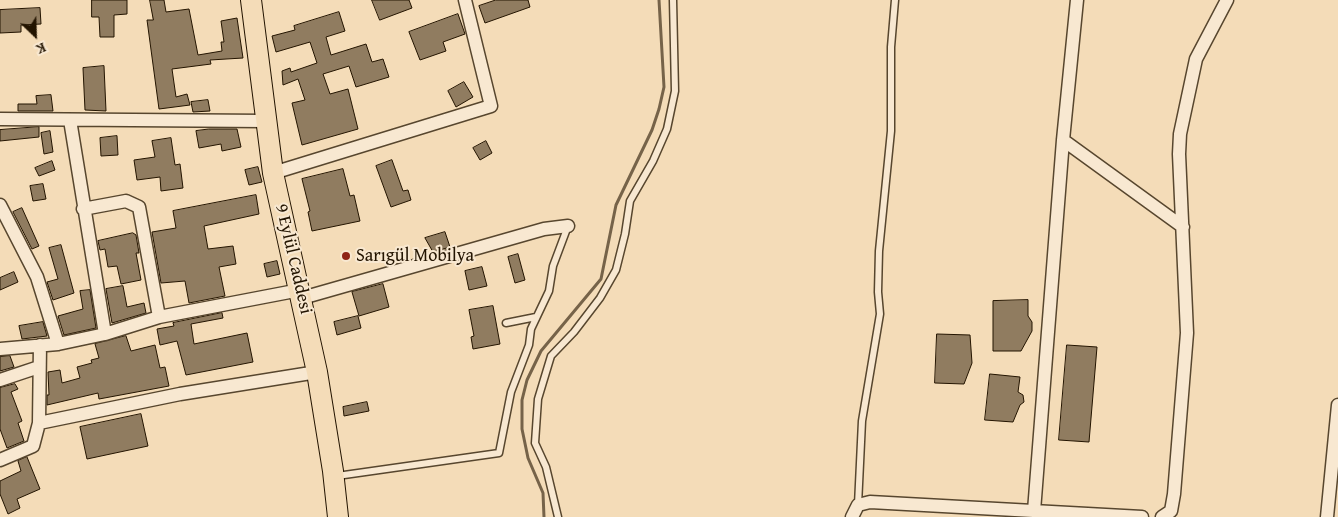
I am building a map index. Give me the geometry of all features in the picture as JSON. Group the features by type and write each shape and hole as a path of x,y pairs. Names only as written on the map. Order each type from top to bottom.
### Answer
{"main road":[{"name":"9 Eylül Caddesi","path":"251,0 273,173 317,372 334,477 338,517"}],"street":[{"path":"273,173 491,106 465,0"},
{"path":"1034,511 1063,140 1077,0"},
{"path":"1162,517 1171,511 1174,494 1186,365 1187,333 1179,154 1180,134 1196,59 1227,0"},
{"path":"0,119 265,121"},
{"path":"70,120 104,334"},
{"path":"1063,140 1183,227"},
{"path":"83,209 126,201 138,207 159,317"},
{"path":"0,205 37,278 58,344"},
{"path":"0,349 58,344 104,334 159,317 301,294 544,229 568,226"},
{"path":"0,460 33,446 39,423 40,345"},
{"path":"0,380 39,367"},
{"path":"39,423 180,394 317,372"},
{"path":"1327,517 1338,404"},
{"path":"852,517 852,513 858,505 870,502 1142,517"}],"lane":[{"path":"558,517 546,467 535,443 538,399 551,356 574,332 600,298 616,270 626,234 630,201 653,161 667,129 675,91 673,0"},
{"path":"858,505 862,421 880,314 878,292 879,251 891,131 891,47 895,0"},
{"path":"334,477 499,453 511,392 529,345 531,329 549,291 553,266 568,226"},
{"path":"506,323 536,317"}],"building":[{"path":"92,0 127,0 127,14 114,15 114,37 100,37 99,17 92,17"},
{"path":"150,0 164,0 166,12 189,9 198,55 222,51 221,42 224,42 221,21 237,18 243,58 210,60 211,64 172,69 176,97 187,94 190,105 159,109 147,20 153,20"},
{"path":"372,0 409,0 412,8 380,20"},
{"path":"496,0 528,0 530,7 485,23 479,6"},
{"path":"40,8 41,24 21,25 21,32 0,33 0,10"},
{"path":"339,12 345,31 326,37 331,55 366,44 372,62 383,59 389,77 356,87 349,66 323,74 330,94 348,89 358,129 302,145 292,103 305,100 298,79 283,85 282,71 290,68 291,72 317,63 310,42 276,52 272,36 295,30 294,26"},
{"path":"458,14 465,34 443,42 446,51 420,60 409,32"},
{"path":"104,66 106,111 85,110 83,68"},
{"path":"464,82 473,97 456,107 448,91"},
{"path":"51,95 53,111 18,111 18,104 37,104 36,96"},
{"path":"208,100 210,111 193,112 191,102"},
{"path":"39,127 39,137 0,141 0,130"},
{"path":"237,129 241,147 222,151 221,144 199,148 196,131"},
{"path":"50,131 53,152 44,154 41,133"},
{"path":"117,136 118,155 101,156 100,138"},
{"path":"171,138 175,165 180,164 183,188 161,191 160,177 137,180 134,160 155,157 152,141"},
{"path":"486,141 492,153 480,160 473,148"},
{"path":"392,160 403,191 408,190 411,200 391,207 376,166"},
{"path":"52,161 55,170 39,176 35,168"},
{"path":"258,167 262,182 249,185 245,170"},
{"path":"343,169 350,196 354,195 360,221 312,231 308,212 310,211 302,179"},
{"path":"43,184 46,199 33,201 30,186"},
{"path":"256,195 259,214 204,226 208,249 233,246 236,264 219,267 225,296 189,303 185,281 161,283 152,232 176,228 173,211"},
{"path":"22,208 39,246 32,249 13,212"},
{"path":"445,232 450,247 433,252 425,238"},
{"path":"133,233 136,235 139,253 136,253 141,280 121,284 117,266 108,267 105,249 100,250 98,241"},
{"path":"61,245 74,293 53,300 47,282 58,279 49,248"},
{"path":"518,254 525,280 515,283 508,257"},
{"path":"277,261 280,274 267,277 264,264"},
{"path":"482,267 487,286 469,290 465,271"},
{"path":"14,272 18,282 0,290 0,278"},
{"path":"383,284 389,307 359,316 352,292"},
{"path":"123,286 127,307 144,303 146,313 112,323 106,289"},
{"path":"90,290 96,328 64,335 58,316 83,309 80,291"},
{"path":"1028,300 1028,316 1032,322 1032,331 1021,351 993,351 993,301"},
{"path":"493,306 500,344 473,349 471,337 474,336 469,310"},
{"path":"222,313 223,318 191,324 194,344 247,333 253,362 186,375 177,341 160,345 157,329 174,326 173,323"},
{"path":"358,316 361,328 337,335 334,322"},
{"path":"43,322 47,336 22,339 19,326"},
{"path":"937,334 970,335 972,363 964,384 935,383"},
{"path":"126,336 131,351 155,345 160,368 165,367 169,386 99,399 98,393 47,405 47,395 49,395 48,372 60,370 62,383 80,378 77,367 92,363 91,360 99,358 95,344"},
{"path":"1067,345 1097,347 1089,442 1059,440"},
{"path":"10,356 14,367 0,371 0,357"},
{"path":"990,374 1020,377 1018,392 1023,395 1024,402 1020,405 1013,422 985,420"},
{"path":"15,384 18,389 11,392 22,421 18,423 24,441 7,448 0,429 0,388"},
{"path":"367,402 369,411 344,416 343,407"},
{"path":"141,414 148,446 87,459 80,427"},
{"path":"27,457 40,489 17,499 20,508 8,514 0,494 0,481 21,471 18,461"}],"waterway":[{"path":"544,517 543,493 528,458 522,429 522,400 527,380 541,351 601,279 616,205 652,130 664,87 659,0"}],"place":[{"name":"Sarıgül Mobilya","path":"346,256"}]}
